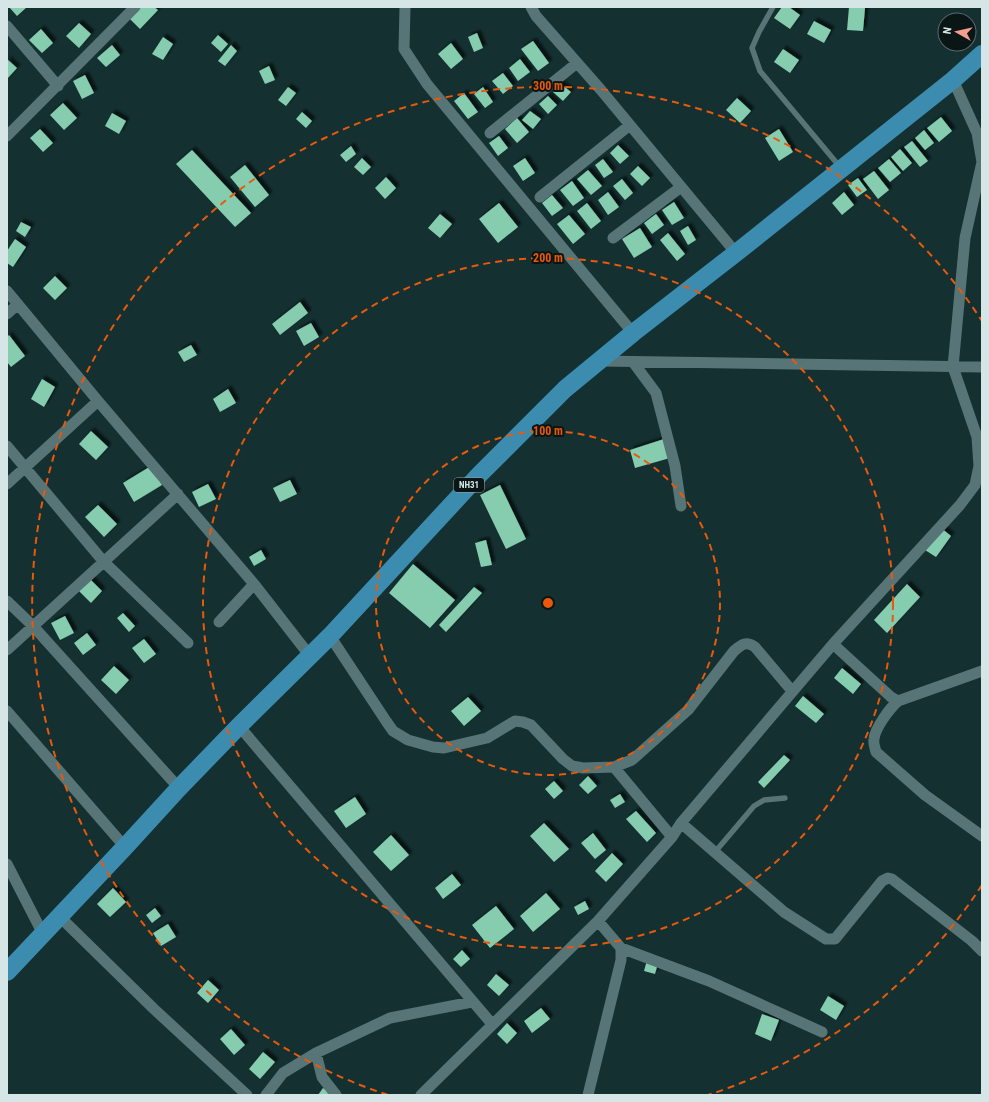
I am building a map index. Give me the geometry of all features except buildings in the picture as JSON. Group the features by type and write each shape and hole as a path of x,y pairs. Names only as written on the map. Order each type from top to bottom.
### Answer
{"highway":[{"name":"NH31","path":"7,972 179,788 330,636 479,475 564,389 953,80 982,54"}],"street":[{"path":"7,136 135,7"},
{"path":"405,7 404,49 427,84 633,333"},
{"path":"531,7 536,16 630,125 736,253"},
{"path":"7,26 58,86"},
{"path":"490,133 577,63"},
{"path":"421,1095 598,921 672,837 681,823 792,691 960,505 975,485 979,466 977,438 953,367 965,238 982,162 977,133 953,80"},
{"path":"540,197 630,125"},
{"path":"613,238 681,186"},
{"path":"7,291 98,401 254,584 310,656"},
{"path":"7,314 18,304"},
{"path":"600,361 982,367"},
{"path":"633,362 656,393 675,466 681,506"},
{"path":"7,484 98,401"},
{"path":"7,446 103,561 188,643"},
{"path":"7,650 178,494"},
{"path":"219,622 254,584"},
{"path":"7,601 33,626 179,788"},
{"path":"330,636 386,721 393,730 408,740 433,747 444,748 488,738 515,721 523,722 531,725 563,759 572,766 583,768 614,767 632,760 688,710 741,644 750,644 755,647 792,691"},
{"path":"833,644 891,697 898,701"},
{"path":"982,671 898,701 889,709 876,732 874,739 876,752 925,795 982,836"},
{"path":"7,711 125,847"},
{"path":"239,726 492,1024"},
{"path":"614,767 672,837"},
{"path":"681,823 784,912 826,939 835,939 882,881 888,878 892,879 972,941 982,951"},
{"path":"7,864 43,934"},
{"path":"60,917 154,1010 247,1095"},
{"path":"598,921 621,948 710,981 822,1032"},
{"path":"588,1095 621,960 621,948"},
{"path":"266,1095 283,1073 316,1053 390,1018 472,1002"},
{"path":"316,1053 322,1077 336,1095"}],"lane":[{"path":"773,7 752,48 760,71 841,169"},
{"path":"715,852 754,806 764,800 785,798"}]}
